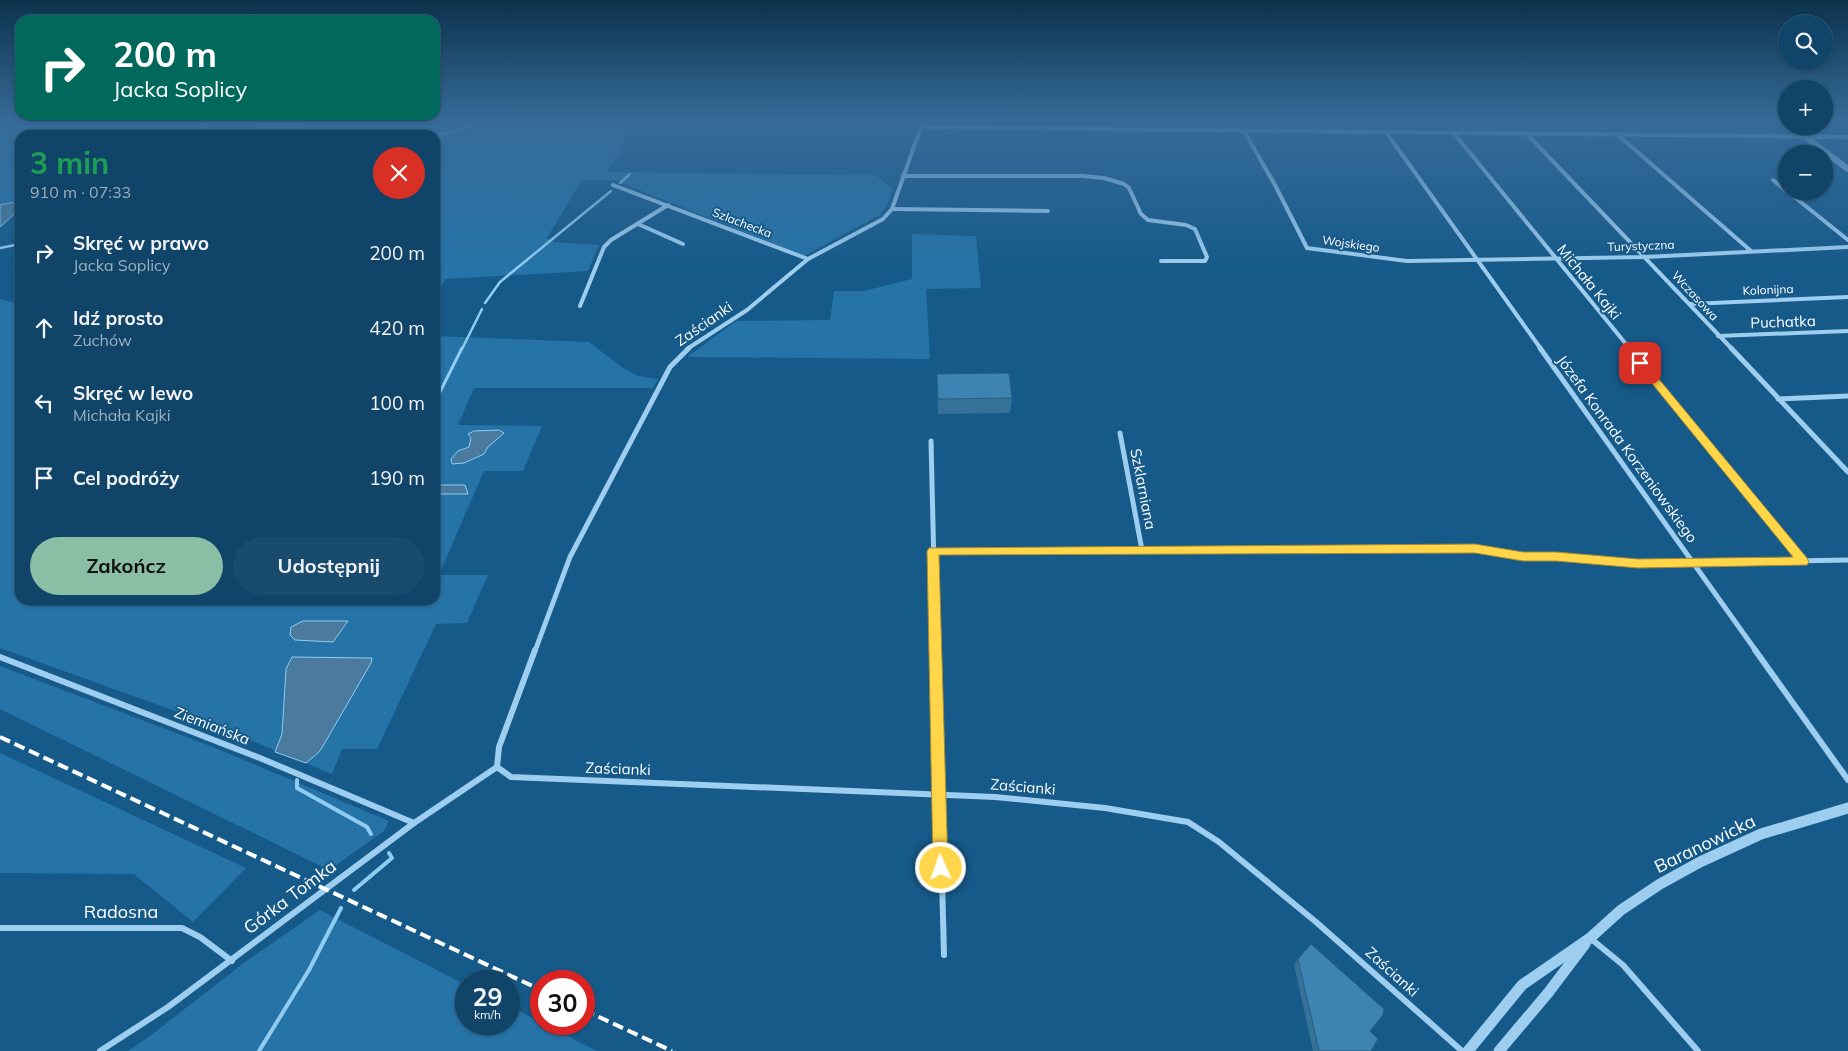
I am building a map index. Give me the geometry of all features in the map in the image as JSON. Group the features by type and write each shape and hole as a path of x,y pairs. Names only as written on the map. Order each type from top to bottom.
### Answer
{"street":[{"path":"905,170 892,209 1048,212"},
{"name":"Wojskiego","path":"1267,170 1307,248 1390,260 1436,261"},
{"name":"Józefa Konrada Korzeniowskiego","path":"1413,170 1848,780"},
{"name":"Michała Kajki","path":"1484,170 1803,562"},
{"name":"Wczasowa","path":"1562,170 1848,472"},
{"path":"1659,170 1752,251"},
{"path":"903,176 1089,177 1115,181 1131,190 1145,219 1189,225 1197,230 1207,257 1205,261 1161,261"},
{"path":"1773,180 1778,184"},
{"name":"Szlachecka","path":"613,185 808,260"},
{"path":"1798,200 1848,240"},
{"path":"580,306 604,247 610,240 668,205"},
{"name":"Zaścianki","path":"892,209 883,219 808,260 747,310 683,352 670,367 570,557 499,748 497,766 511,777 939,794 1047,801 1188,822 1219,842 1316,922 1462,1051"},
{"path":"638,224 683,244"},
{"name":"Turystyczna","path":"1436,261 1645,257 1848,247"},
{"name":"Kolonijna","path":"1690,304 1848,297"},
{"name":"Puchatka","path":"1718,336 1848,331"},
{"path":"1778,399 1848,396"},
{"name":"Szklarniana","path":"1120,433 1142,550"},
{"path":"930,441 944,955"},
{"path":"933,551 1475,549 1523,557 1556,557 1638,564 1848,560"},
{"name":"Ziemiańska","path":"0,657 260,758 414,822"},
{"name":"Górka Tomka","path":"100,1051 168,1007 232,961 414,822 497,766"},
{"name":"Baranowicka","path":"1468,1051 1522,985 1590,938 1621,910 1660,884 1700,862 1761,834 1848,808"},
{"name":"Radosna","path":"0,928 162,926 182,928 200,937 232,961"},
{"path":"1590,938 1623,965 1698,1051"},
{"name":"Baranowicka","path":"1499,1051 1548,993 1590,938"}],"shaded area":[{"path":"0,170 15,170 15,202 0,205"},
{"path":"440,170 609,170 608,172 876,175 893,189 887,205 880,215 804,256 614,180 582,180 547,238 554,242 599,245 588,271 445,279 440,289"},
{"path":"15,202 15,214 0,227 0,205"},
{"path":"912,234 976,236 981,288 926,289 930,359 687,357 736,321 830,320 834,291 864,291 912,279"},
{"path":"0,299 15,303 15,605 440,605 440,575 488,575 467,623 436,624 377,749 342,749 332,774 211,724 0,648"},
{"path":"440,336 589,342 623,368 638,376 658,379 653,388 474,388 458,425 542,426 523,471 484,471 440,573"},
{"path":"499,430 504,433 488,447 484,454 464,463 452,464 451,459 458,451 469,447 471,438 468,434 474,431"},
{"path":"440,485 465,485 468,494 440,494"},
{"path":"303,621 348,621 333,642 295,640 290,635 291,627"},
{"path":"292,657 372,658 371,663 323,746 306,763 275,752 282,734 286,669"},
{"path":"0,666 213,747 389,821 384,831 329,870 0,709"},
{"path":"0,753 246,868 193,922 134,874 0,873"},
{"path":"320,910 455,979 455,1035 520,1035 520,1012 530,1017 530,1035 566,1035 597,1051 128,1051 245,962"}],"building":[{"path":"1009,373 1012,398 938,399 937,374"},
{"path":"1311,944 1384,1009 1383,1015 1370,1031 1378,1039 1371,1051 1319,1051 1298,959"}],"waterway":[{"path":"620,183 630,174"},
{"path":"485,303 500,282 611,191"},
{"path":"0,248 15,245"},
{"path":"462,349 482,309"},
{"path":"440,392 462,348"},
{"path":"297,780 297,788 367,827 371,834"},
{"path":"354,890 392,858 389,853"},
{"path":"259,1051 309,970 341,908"}],"railway":[{"path":"0,737 530,985"},
{"path":"595,1015 672,1051"}],"route":[{"path":"941,868 933,551 1475,549 1523,557 1556,557 1638,564 1803,562 1640,363"}]}
